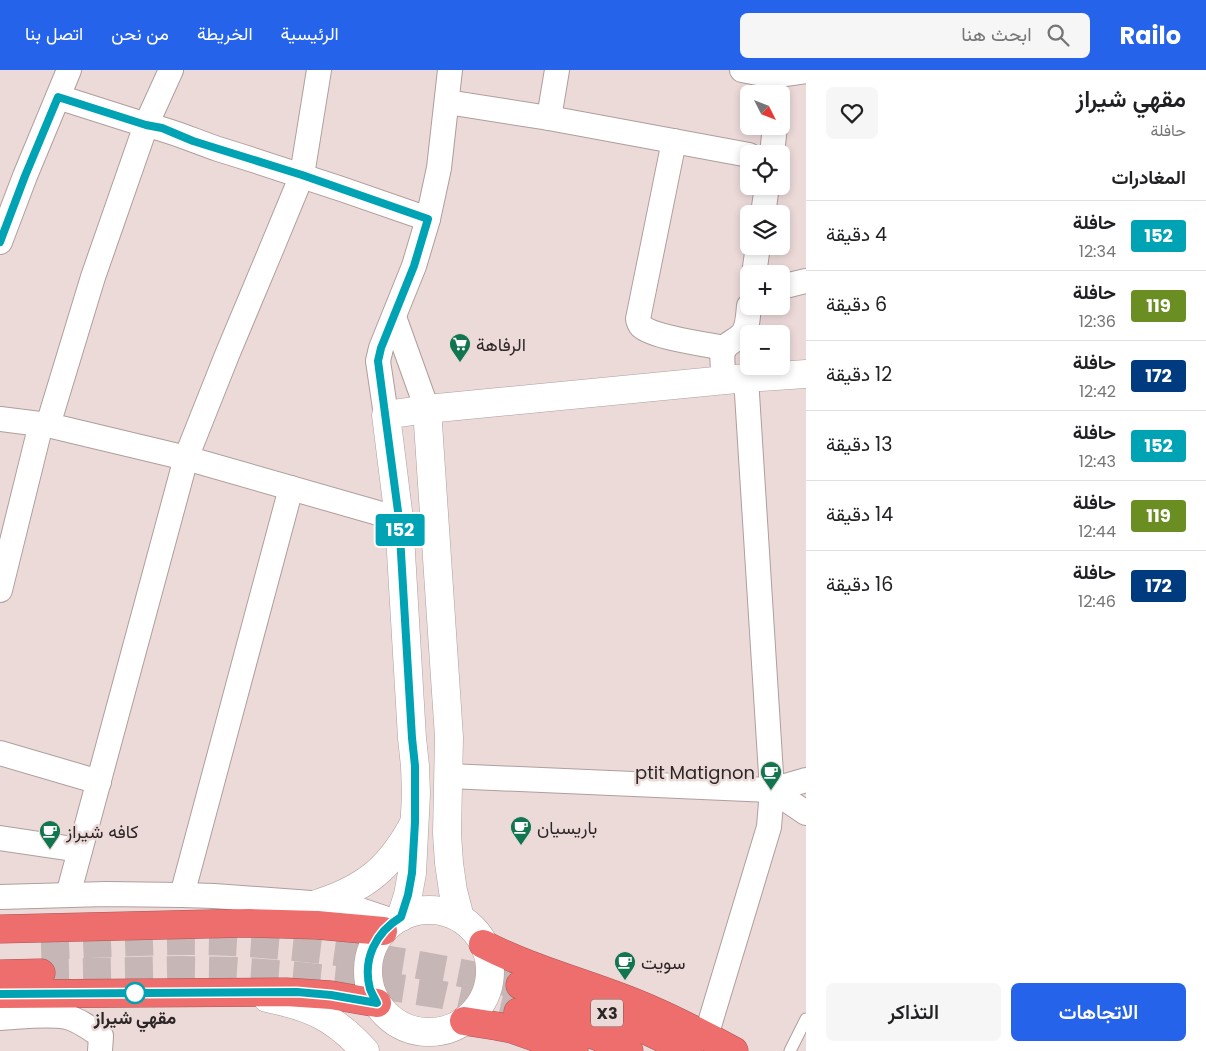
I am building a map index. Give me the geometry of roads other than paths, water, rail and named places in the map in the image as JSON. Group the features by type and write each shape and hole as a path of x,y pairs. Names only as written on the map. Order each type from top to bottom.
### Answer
{"highway":[{"path":"0,929 160,924 250,923 317,925 392,923"},
{"path":"483,944 521,962 633,1002 670,1018 698,1043 734,1051"},
{"path":"0,948 42,946"},
{"path":"0,974 41,973"},
{"name":"X3","path":"520,985 563,997 605,1012 646,1030 698,1043"},
{"path":"0,994 309,992 377,1003"},
{"name":"X3","path":"518,1012 559,1023 599,1037 630,1051"},
{"path":"461,1023 488,1024 512,1029 574,1051"}],"street":[{"path":"0,242 69,70"},
{"path":"0,590 45,424 93,277 146,125 171,70"},
{"path":"68,895 186,458 302,175 319,70"},
{"path":"0,897 144,894 214,896 338,905 357,909 392,923 416,912 431,910 446,913 460,918 474,929 483,944 489,960 489,977 485,994 476,1009 461,1023 444,1030 429,1032 414,1030 400,1025 387,1016 377,1003 370,989 368,974 369,958 374,944 392,923 408,895 412,873 415,822 415,766 399,519 378,361 381,348 414,266 428,219 439,168 450,70"},
{"path":"549,118 557,70"},
{"path":"742,70 774,80 806,71"},
{"path":"58,97 146,125 162,128 193,141 302,175 428,219"},
{"path":"447,102 549,118 740,153"},
{"path":"674,141 638,319 640,325 654,334 725,348"},
{"path":"790,285 806,281"},
{"path":"698,1043 769,827 772,790 735,379 723,358 725,348 729,343 744,332 748,315"},
{"path":"394,317 427,409 448,704 448,834 453,891 460,918"},
{"path":"386,415 427,409 735,379 806,374"},
{"path":"0,419 45,424 186,458 399,519"},
{"path":"182,895 291,488"},
{"path":"0,753 99,782"},
{"path":"449,776 772,790 806,780"},
{"path":"772,790 806,813"},
{"path":"319,904 359,887 376,874 405,841 415,822"},
{"path":"0,838 80,850"},
{"path":"243,992 310,1009 339,1026 365,1051"},
{"path":"0,1018 55,1016 68,1018 89,1028 105,1046"},
{"path":"451,1051 461,1023"},
{"path":"400,1025 407,1051"}],"lane":[{"path":"790,1051 806,1018"}],"tunnel":[{"path":"41,946 184,941 268,944 377,958 520,985"},
{"path":"41,973 180,970 290,975 366,983 443,995 518,1012"}],"place":[{"name":"الرفاهة","path":"460,363"},
{"name":"ptit Matignon","path":"771,791"},
{"name":"باريسيان","path":"521,846"},
{"name":"کافه شيراز","path":"50,850"},
{"name":"سويت","path":"625,981"},
{"name":"مقهي شيراز","path":"135,993"}]}
